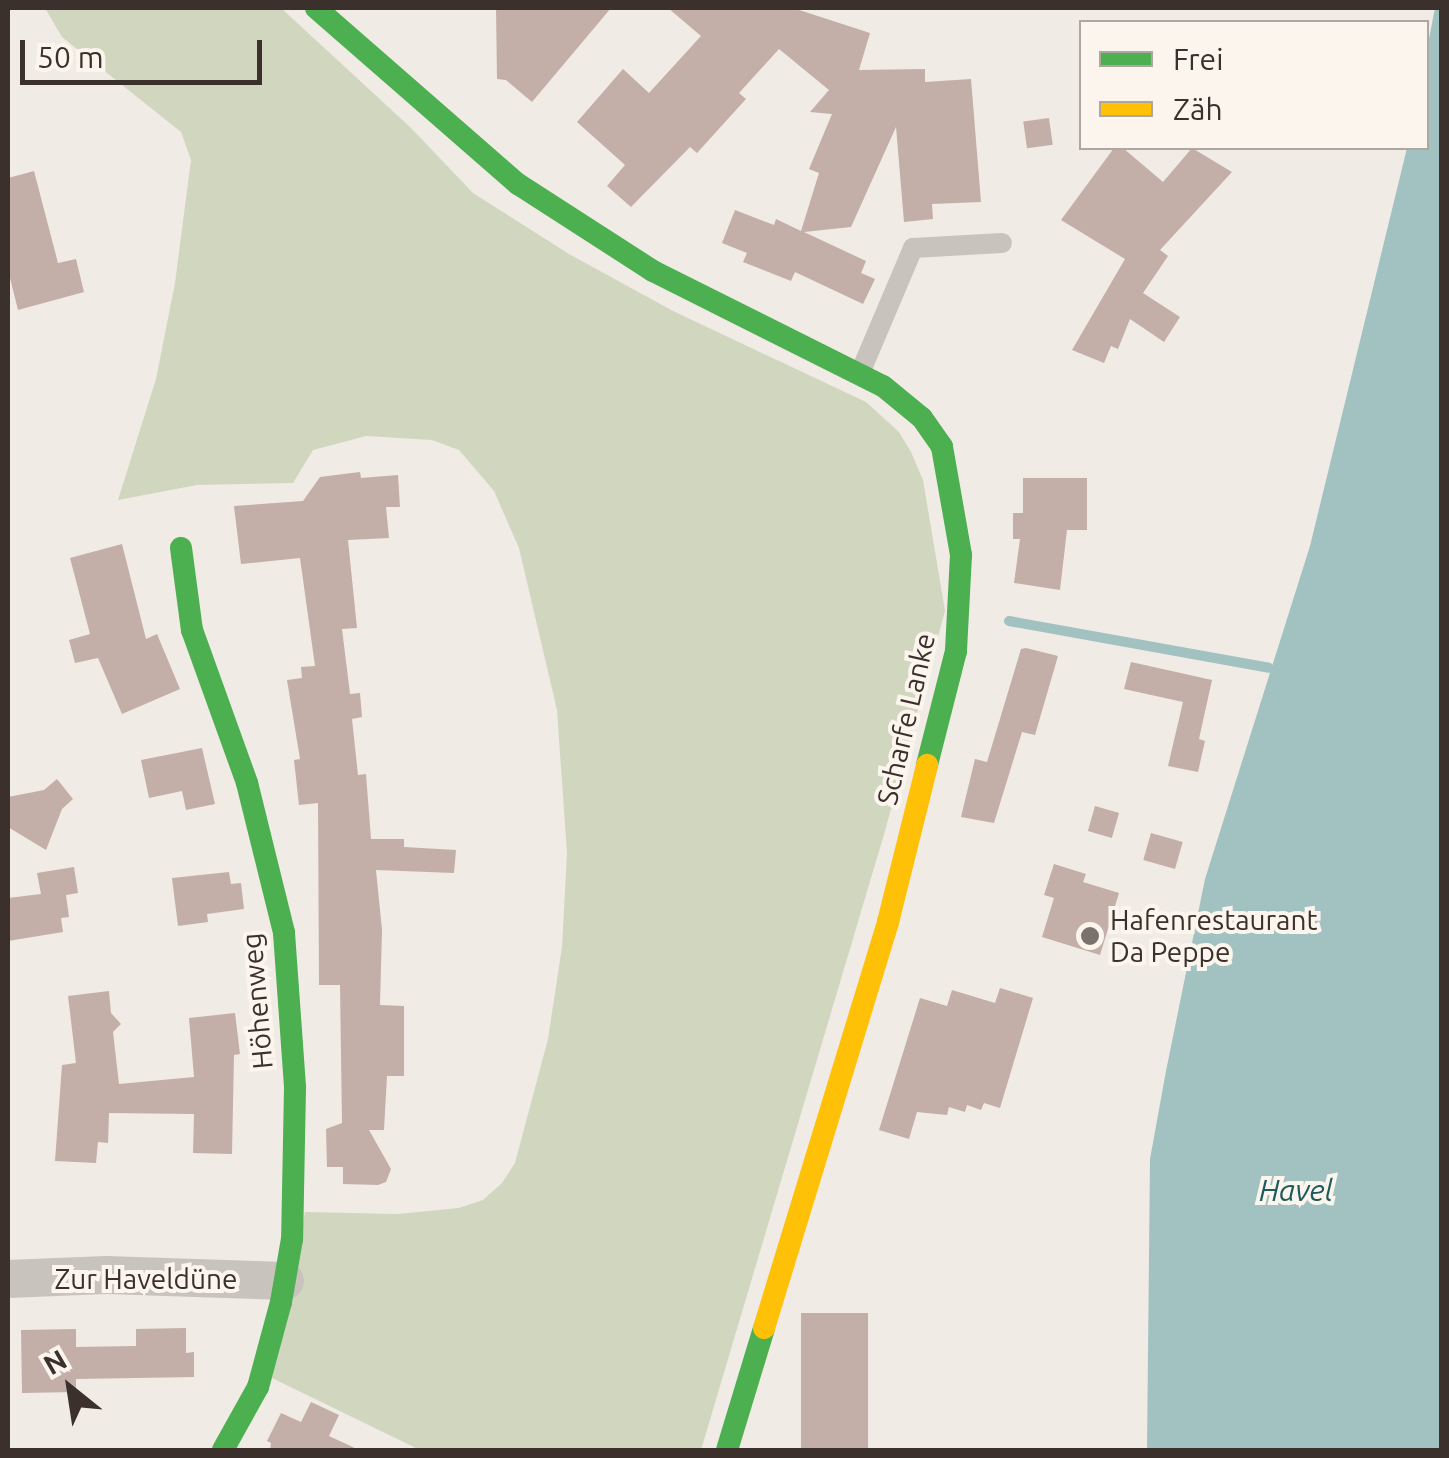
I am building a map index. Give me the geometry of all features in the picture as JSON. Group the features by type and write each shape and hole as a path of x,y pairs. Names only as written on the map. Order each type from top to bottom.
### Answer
{"street":[{"name":"Scharfe Lanke","path":"316,8 518,184 588,232 706,299 860,372 904,401 942,447 960,554 956,651 888,922 727,1450"},
{"name":"Höhenweg","path":"181,548 192,630 248,783 284,933 295,1088 292,1239 285,1281 258,1387 223,1450"},
{"name":"Zur Haveldüne","path":"8,1279 106,1276 285,1281"}],"lane":[{"path":"860,372 913,248 1002,243"}],"green space":[{"path":"45,8 281,8 410,127 473,193 569,254 673,311 866,402 899,432 911,452 923,480 945,611 885,831 701,1450 420,1450 272,1378 305,1212 398,1214 459,1208 483,1200 502,1183 515,1163 548,1039 562,947 567,853 557,710 519,548 494,491 459,450 432,440 366,436 313,450 293,483 197,485 118,500 156,379 175,283 191,160 181,132 62,37"}],"water":[{"name":"Havel","path":"1435,8 1442,8 1441,1450 1147,1450 1150,1159 1166,1071 1205,879 1310,546 1407,150 1429,150 1429,39"}],"building":[{"path":"496,8 611,8 532,102 506,80 497,79"},
{"path":"668,8 793,8 870,33 859,70 925,69 925,82 971,79 981,202 932,204 933,219 904,222 896,127 851,227 804,232 866,261 861,273 875,279 863,304 795,272 791,281 743,262 747,253 722,243 735,210 774,225 776,219 801,231 819,173 809,169 832,114 810,112 829,90 779,49 739,93 746,99 697,153 690,147 631,207 607,186 625,165 577,122 623,69 649,93 701,36"},
{"path":"1049,118 1053,145 1027,148 1023,122"},
{"path":"1113,150 1125,150 1163,182 1190,150 1232,172 1160,250 1168,256 1143,293 1180,317 1164,342 1130,319 1118,349 1111,346 1104,363 1072,350 1125,259 1061,220"},
{"path":"34,171 58,263 76,259 84,292 18,310 8,270 8,178"},
{"path":"360,472 361,478 398,475 400,507 386,507 389,538 348,540 357,628 342,629 350,694 360,693 362,717 352,719 358,775 366,774 371,839 404,839 404,847 456,850 454,873 376,870 382,930 380,1005 404,1006 404,1076 387,1076 384,1130 369,1130 391,1169 386,1182 378,1185 343,1184 343,1167 327,1167 326,1129 342,1123 340,985 319,985 318,803 299,805 294,760 300,759 287,680 302,678 301,667 315,666 300,558 241,564 234,506 303,501 320,477"},
{"path":"1023,478 1087,478 1087,530 1067,530 1060,590 1014,583 1020,539 1013,539 1013,513 1023,513"},
{"path":"122,544 146,639 157,634 180,689 122,714 98,658 75,663 69,640 90,634 70,558"},
{"path":"1021,649 1058,656 1035,735 1022,732 994,823 961,817 975,759 987,762"},
{"path":"1131,662 1212,680 1199,739 1205,741 1198,772 1168,766 1183,702 1124,689"},
{"path":"202,748 215,804 186,810 182,791 149,798 141,760"},
{"path":"57,779 73,799 62,809 46,850 8,827 8,797 44,790"},
{"path":"1095,806 1119,813 1112,838 1088,831"},
{"path":"1151,833 1183,842 1175,869 1143,860"},
{"path":"1054,864 1086,874 1083,882 1119,893 1100,955 1042,937 1054,898 1044,895"},
{"path":"74,867 78,893 66,895 69,917 61,918 63,932 8,941 8,898 41,894 37,873"},
{"path":"229,872 231,884 241,883 244,909 207,914 208,922 178,926 172,878"},
{"path":"1000,988 1033,998 1000,1108 984,1103 981,1110 967,1105 965,1112 949,1107 947,1115 917,1112 909,1139 879,1130 920,998 947,1006 952,990 995,1003"},
{"path":"109,991 111,1013 121,1024 113,1032 119,1084 194,1077 189,1018 235,1013 240,1054 234,1055 232,1154 193,1153 194,1114 109,1113 108,1143 98,1142 96,1163 55,1161 62,1065 76,1063 68,996"},
{"path":"801,1313 868,1313 868,1450 801,1450"},
{"path":"186,1328 186,1353 194,1352 194,1377 76,1379 76,1392 22,1393 21,1330 76,1329 76,1347 136,1346 136,1329"},
{"path":"311,1402 339,1415 329,1436 359,1450 270,1450 271,1443 267,1441 281,1413 301,1422"}],"waterway":[{"path":"1009,621 1269,668"}],"traffic: fast":[{"path":"316,8 518,184 653,271 883,386 922,418 942,447 961,555 956,651 927,765"},
{"path":"181,548 192,630 247,783 284,933 295,1088 292,1239 281,1302 258,1387 223,1450"},
{"path":"727,1450 764,1328"}],"traffic: slow":[{"path":"764,1328 888,922 927,765"}],"place":[{"name":"Hafenrestaurant Da Peppe","path":"1090,936"}]}
